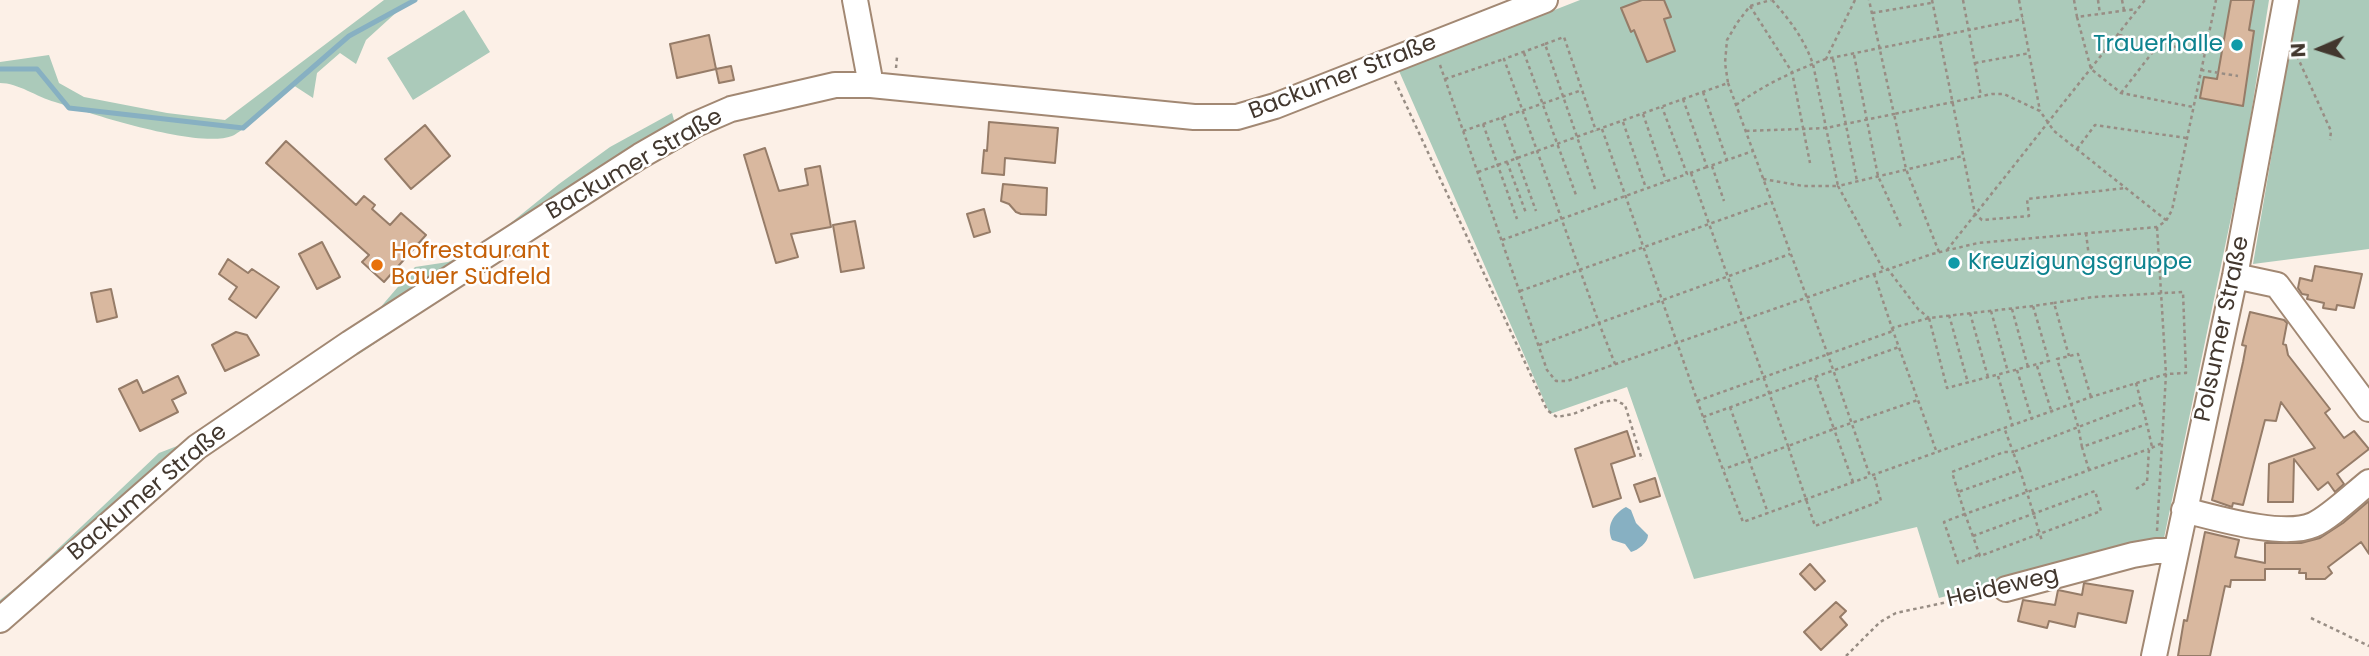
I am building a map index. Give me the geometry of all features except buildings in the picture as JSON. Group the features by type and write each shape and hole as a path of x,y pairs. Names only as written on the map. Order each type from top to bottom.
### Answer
{"street":[{"path":"855,0 871,85"},
{"name":"Backumer Straße","path":"0,620 197,447 350,343 640,156 730,109 835,85 871,85 1222,118 1237,117 1263,111 1545,0"},
{"name":"Polsumer Straße","path":"2154,656 2166,551 2184,510 2235,276 2286,0"},
{"path":"2235,276 2279,275 2369,409"},
{"path":"2184,510 2260,527 2300,529 2314,525 2369,482"},
{"name":"Heideweg","path":"2006,589 2166,551"}],"path":[{"path":"1662,107 1709,225 1815,526 1881,501 1728,83 1725,63 1727,40 1750,6 1772,0 1791,21 1806,46 1813,64 1838,186 1885,269 1918,309 1929,318 1947,388 2078,354 2091,397"},
{"path":"1826,59 1855,0"},
{"path":"1870,0 1906,169 1939,252"},
{"path":"1963,0 1981,96"},
{"path":"2020,0 2040,111"},
{"path":"2074,0 2091,69 2121,93 2193,107"},
{"path":"2098,0 2100,14"},
{"path":"2122,0 2124,11"},
{"path":"1947,250 2145,0"},
{"path":"1441,68 1547,370 1556,381 1567,381 1939,252 1978,243 2157,227 2166,221 2172,210 2216,0"},
{"path":"1872,13 1932,1 1975,214 1982,220 2029,216 2027,199 2126,188"},
{"path":"1750,6 1792,72 1810,163"},
{"path":"2077,17 2138,9"},
{"path":"1736,105 1759,89 1792,72 1826,59 2023,19"},
{"path":"2118,35 2205,53"},
{"path":"1445,79 1564,37 1596,131"},
{"path":"1545,44 1595,189"},
{"path":"2121,93 2158,44"},
{"path":"1524,52 1576,195"},
{"path":"2295,52 2331,131 2330,140"},
{"path":"1975,63 2030,53"},
{"path":"1854,55 1878,176 1902,229"},
{"path":"1504,59 1615,364"},
{"path":"1833,59 1857,181"},
{"path":"1388,63 1547,410 1557,417 1573,414 1603,402 1615,400 1625,405 1642,460"},
{"path":"2201,70 2238,76"},
{"path":"1478,172 1728,83"},
{"path":"1463,131 1582,90"},
{"path":"1703,92 1727,160"},
{"path":"1746,131 1826,128 1981,96 2004,94 2040,111 2054,131 2166,221"},
{"path":"1683,99 1724,201"},
{"path":"1643,114 1666,182"},
{"path":"1502,117 1536,211"},
{"path":"1623,122 1647,189"},
{"path":"1483,124 1517,219"},
{"path":"2077,149 2095,125 2186,138"},
{"path":"1602,129 1697,401 1743,522 2091,397 2165,374 2186,373 2183,292 2093,297 1929,318 1697,401"},
{"path":"1502,240 1753,151"},
{"path":"1763,179 1803,186 1838,186 1963,156"},
{"path":"1507,162 1526,213"},
{"path":"1520,291 1771,202"},
{"path":"2157,227 2165,374 2162,443 2166,551"},
{"path":"2086,233 2090,265 2159,257"},
{"path":"1538,345 1790,254"},
{"path":"1873,273 1937,453"},
{"path":"2054,303 2069,356"},
{"path":"2032,306 2049,361"},
{"path":"2012,308 2028,367"},
{"path":"1991,310 2008,372"},
{"path":"1970,313 1988,377"},
{"path":"1949,315 1968,383"},
{"path":"1703,416 1899,347"},
{"path":"2057,359 2089,470"},
{"path":"2037,365 2052,413"},
{"path":"2017,370 2032,420"},
{"path":"1997,375 2012,426"},
{"path":"1815,378 1853,482"},
{"path":"2136,383 2147,424 2150,448 2147,482 2136,489"},
{"path":"1723,470 1918,400"},
{"path":"1979,555 1952,472 2004,452 2013,452 2070,432 2078,426 2141,404"},
{"path":"1730,407 1769,513"},
{"path":"2082,447 2147,424"},
{"path":"2005,429 2042,541"},
{"path":"1973,536 2095,491 2101,511 1958,563 1944,523 2162,443"},
{"path":"1958,492 2020,470"},
{"name":"Heideweg","path":"1846,656 1880,622 1896,613 2006,589"},
{"path":"2311,618 2369,646"}],"green space":[{"path":"384,0 410,0 366,40 356,64 340,53 317,73 313,98 293,85 232,136 216,139 171,134 93,114 14,85 0,83 0,62 49,55 59,83 84,97 167,113 225,120"},
{"path":"1580,0 2269,0 2246,146 2164,538 1939,598 1917,527 1694,579 1627,387 1550,414 1399,71"},
{"path":"2298,0 2369,0 2369,249 2253,264"},
{"path":"464,10 490,52 413,100 387,58"},
{"path":"672,113 682,148 603,192 359,354 272,403 0,609 0,600 24,581 159,453 203,436 258,389 342,340 379,309 415,267 448,262 481,247 610,147"}],"water":[{"path":"1626,507 1648,535 1642,546 1631,552 1625,544 1612,540 1610,535 1612,521 1617,513"}],"waterway":[{"path":"0,69 37,69 69,108 243,128 349,36 415,0"}],"place":[{"name":"Trauerhalle","path":"2237,45"},
{"name":"Kreuzigungsgruppe","path":"1954,263"},
{"name":"Hofrestaurant Bauer Südfeld","path":"377,265"}]}
